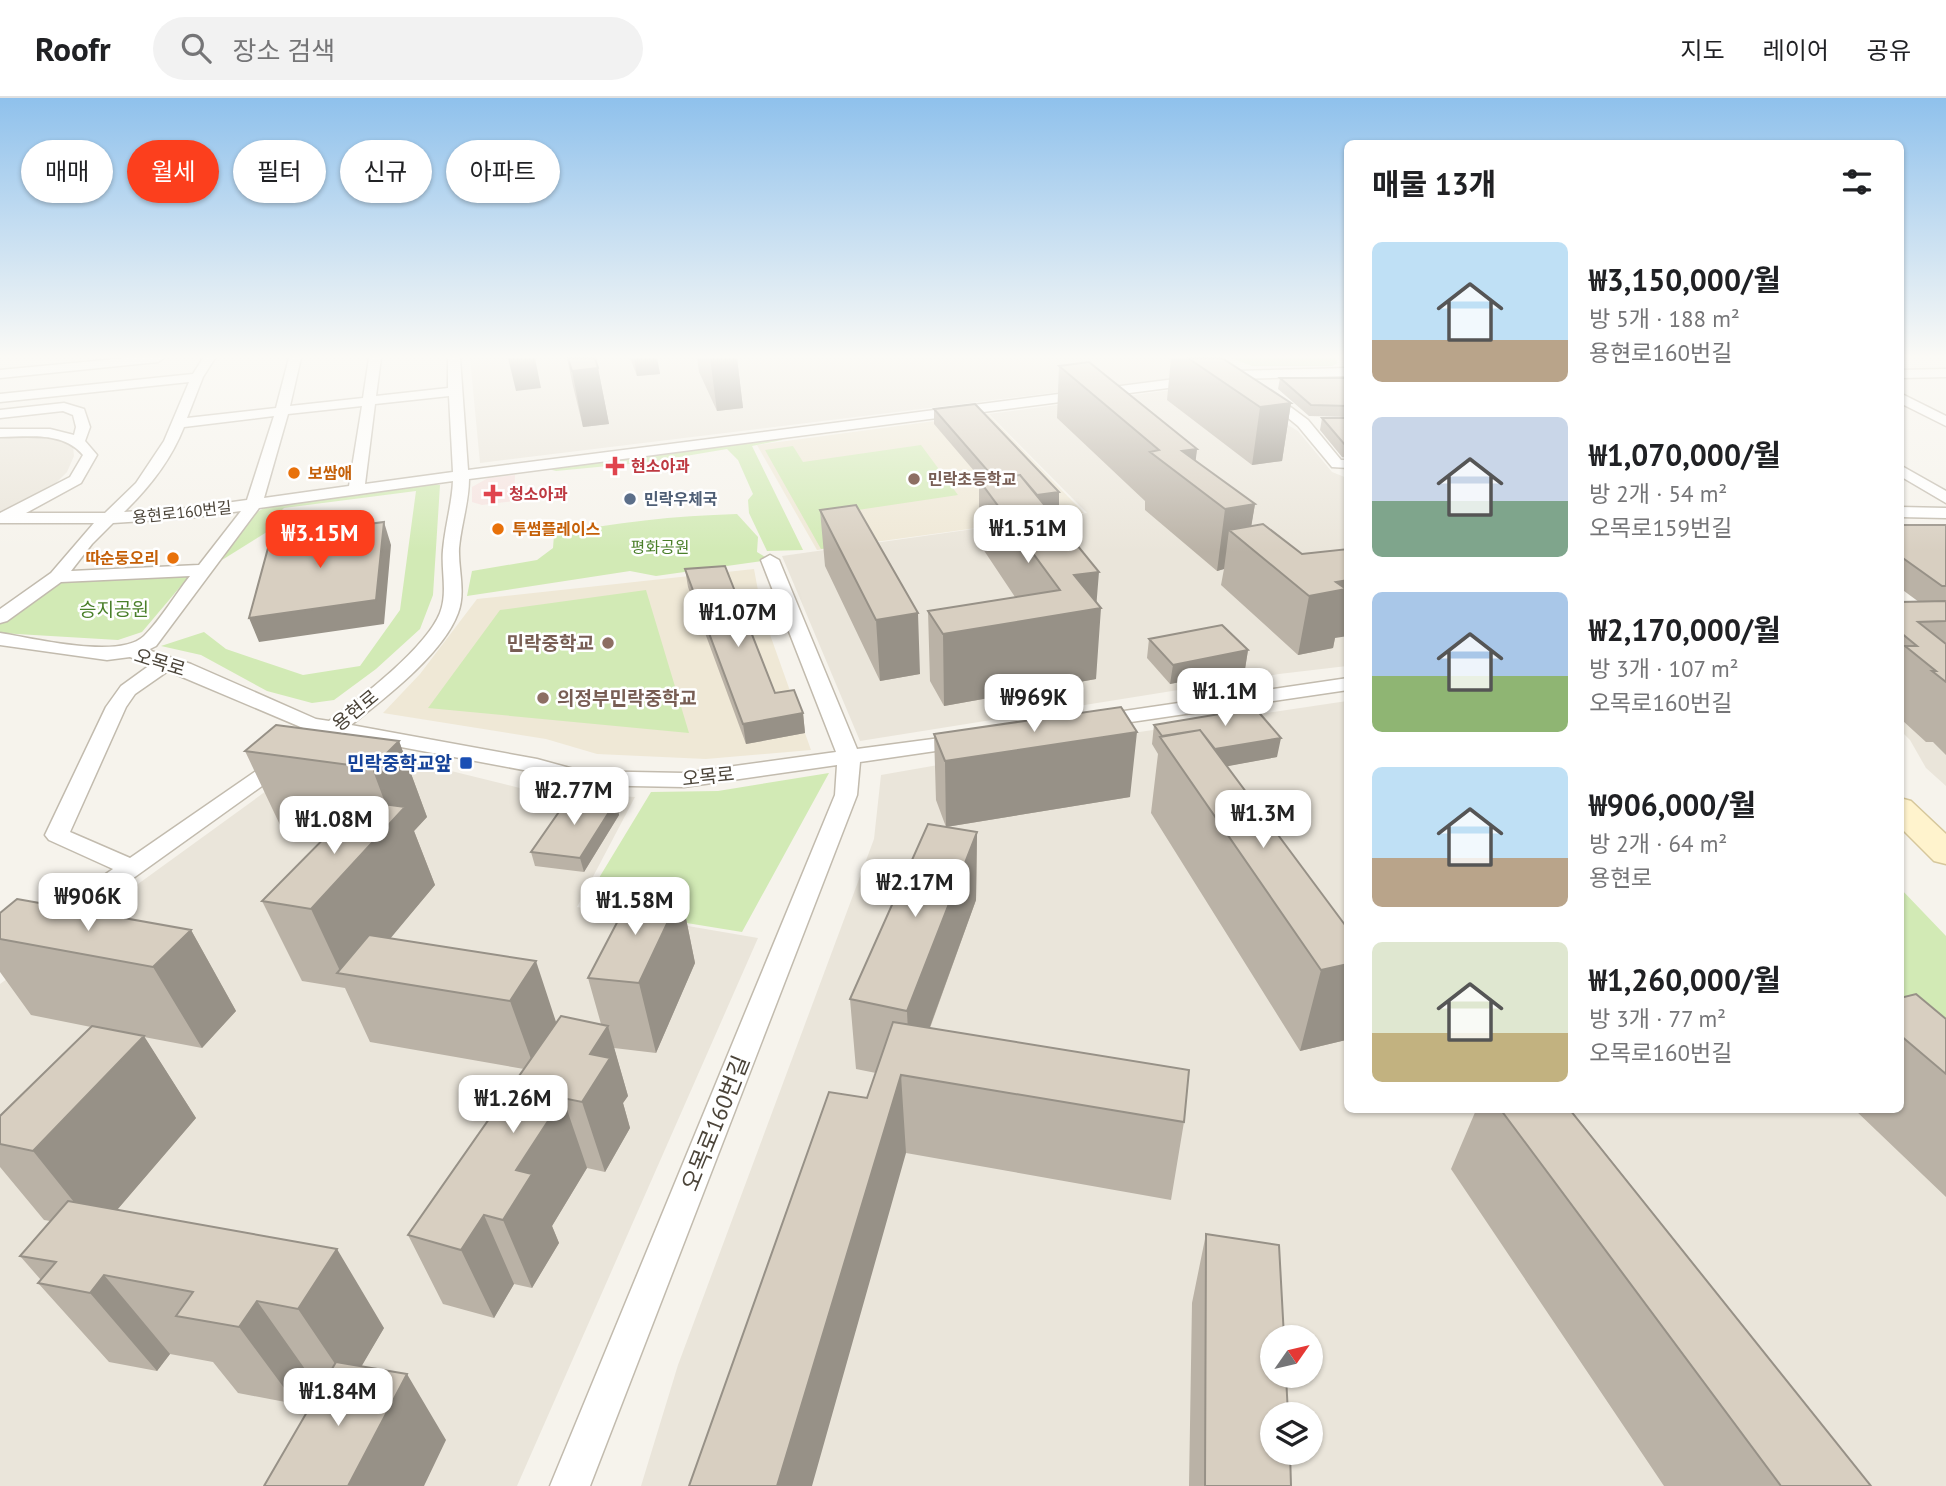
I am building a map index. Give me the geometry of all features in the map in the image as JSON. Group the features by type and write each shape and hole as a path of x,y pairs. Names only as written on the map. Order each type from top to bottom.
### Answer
{"main road":[{"path":"1904,812 1946,853"}],"street":[{"path":"78,441 84,432 84,423"},
{"path":"0,617 57,577 86,540 111,518 158,465 179,423"},
{"path":"132,651 149,642 254,504 278,423"},
{"path":"356,491 367,423"},
{"name":"용현로","path":"0,960 335,727 406,668 449,615 453,576 451,549 461,476 457,423"},
{"name":"용현로160번길","path":"0,519 111,518 189,513 657,447 852,423"},
{"path":"1303,423 1325,423"},
{"path":"1303,423 1342,464"},
{"path":"0,433 69,436 83,443 90,456 75,480 40,501 0,519"},
{"path":"1904,472 1946,498"},
{"path":"1904,512 1946,513"},
{"path":"769,560 849,757"},
{"path":"57,577 204,570"},
{"name":"오목로","path":"0,639 107,654 132,651 165,664 184,668 310,724 537,766 580,778 684,780 985,738"},
{"path":"132,868 57,835 116,707 128,690 165,664"},
{"path":"1079,724 1344,685"},
{"name":"오목로160번길","path":"570,1486 846,795 849,757"}],"shaded area":[{"path":"476,423 809,423 480,463"},
{"name":"민락초등학교","path":"923,423 997,423 1084,513 817,550 757,445"},
{"path":"998,423 1284,423 1298,431 1332,472 1344,477 1344,666 1279,674 860,741 782,556 1087,513"},
{"path":"0,437 59,439 73,446 74,456 67,472 56,483 40,494 0,511"},
{"name":"청소아과","path":"515,475 514,501 482,505 472,502 472,487 488,478"},
{"name":"민락중학교","path":"754,569 762,612 811,750 706,759 597,754 546,739 383,713 420,674 477,599"},
{"path":"1946,643 1946,786 1926,768 1904,734 1904,644"},
{"path":"1344,701 1344,1113 1904,1113 1904,1106 1946,1067 1946,1486 641,1486 678,1365 874,839 881,775 1052,745"},
{"path":"358,748 528,790 635,797 577,907 758,938 517,1486 0,1486 0,984 309,760"}],"green space":[{"path":"783,434 782,440 752,446 803,550 767,551 749,513 748,500 753,494 738,460 727,449 650,462 556,471 541,467"},
{"path":"921,445 958,495 831,514 849,545 821,549 765,450 793,446 803,462"},
{"path":"426,483 440,485 433,595 420,629 376,669 334,700 312,703 267,691 201,655 161,646 204,632 226,649 303,675 360,666 400,610 416,491 284,508 274,518 270,530 222,560 255,513 274,503"},
{"name":"평화공원","path":"737,514 758,537 757,552 770,560 656,576 630,571 467,596 472,571 537,560 553,548 554,535 645,520"},
{"name":"승지공원","path":"191,574 142,632 118,640 0,633 0,622 60,581"},
{"path":"646,590 689,733 428,708 500,610"},
{"path":"829,773 742,932 582,906 651,792 718,791"},
{"path":"1904,892 1946,936 1946,1067 1904,1034"}],"building":[{"path":"946,423 993,423 1059,492 1037,495 1020,475 994,478"},
{"path":"1127,423 1164,423 1197,449 1182,451 1255,504 1225,509 1150,452 1159,450"},
{"path":"1326,423 1344,423 1344,444"},
{"path":"1020,475 1099,572 1074,575 1101,608 943,634 928,611 1060,590 979,480"},
{"path":"856,505 918,613 876,620 820,510"},
{"path":"384,522 376,600 249,618 271,537"},
{"path":"1263,524 1302,554 1344,549 1344,581 1336,582 1344,589 1309,596 1229,530"},
{"path":"1904,525 1946,525 1946,586 1942,586 1904,559"},
{"path":"725,566 775,693 794,690 803,713 743,724 685,569"},
{"path":"1946,601 1946,621 1918,622 1946,644 1946,682 1905,646 1917,646 1904,635 1904,602"},
{"path":"1222,625 1248,650 1173,665 1149,639"},
{"path":"1121,707 1137,732 945,761 934,734"},
{"path":"1255,708 1281,738 1215,749 1200,730 1162,736 1154,725"},
{"path":"276,725 399,741 372,768 245,751"},
{"path":"1200,730 1344,924 1344,965 1321,970 1160,737"},
{"path":"570,796 616,801 580,858 531,852"},
{"path":"361,801 405,807 311,909 262,901"},
{"path":"928,824 977,832 907,1011 850,999"},
{"path":"634,890 681,894 639,983 588,978"},
{"path":"17,899 191,930 153,967 0,939 0,913"},
{"path":"369,935 536,961 510,1001 337,973"},
{"path":"1916,994 1946,1019 1946,1074 1904,1038 1904,997"},
{"path":"561,1016 608,1026 590,1054 610,1058 582,1102 563,1098 516,1170 532,1174 503,1220 484,1215 461,1250 408,1235"},
{"path":"893,1022 1189,1070 1184,1122 901,1075 777,1486 689,1486 829,1092 867,1098"},
{"path":"92,1026 144,1036 33,1151 0,1144 0,1116"},
{"path":"1503,1113 1572,1113 1871,1486 1781,1486"},
{"path":"68,1201 337,1249 298,1309 257,1301 239,1327 176,1316 193,1292 104,1275 90,1293 38,1283 56,1262 20,1256"},
{"path":"1206,1234 1279,1245 1283,1325 1260,1325 1260,1388 1287,1388 1287,1402 1260,1402 1260,1465 1290,1465 1291,1486 1205,1486"},
{"path":"336,1362 407,1374 348,1486 264,1486"}],"place":[{"name":"현소아과","path":"615,466"},
{"name":"보쌈애","path":"294,473"},
{"name":"민락초등학교","path":"914,479"},
{"name":"청소아과","path":"493,494"},
{"name":"민락우체국","path":"630,499"},
{"name":"투썸플레이스","path":"498,529"},
{"name":"따순둥오리","path":"173,558"},
{"name":"민락중학교","path":"608,643"},
{"name":"의정부민락중학교","path":"543,698"},
{"name":"민락중학교앞","path":"466,763"}]}
